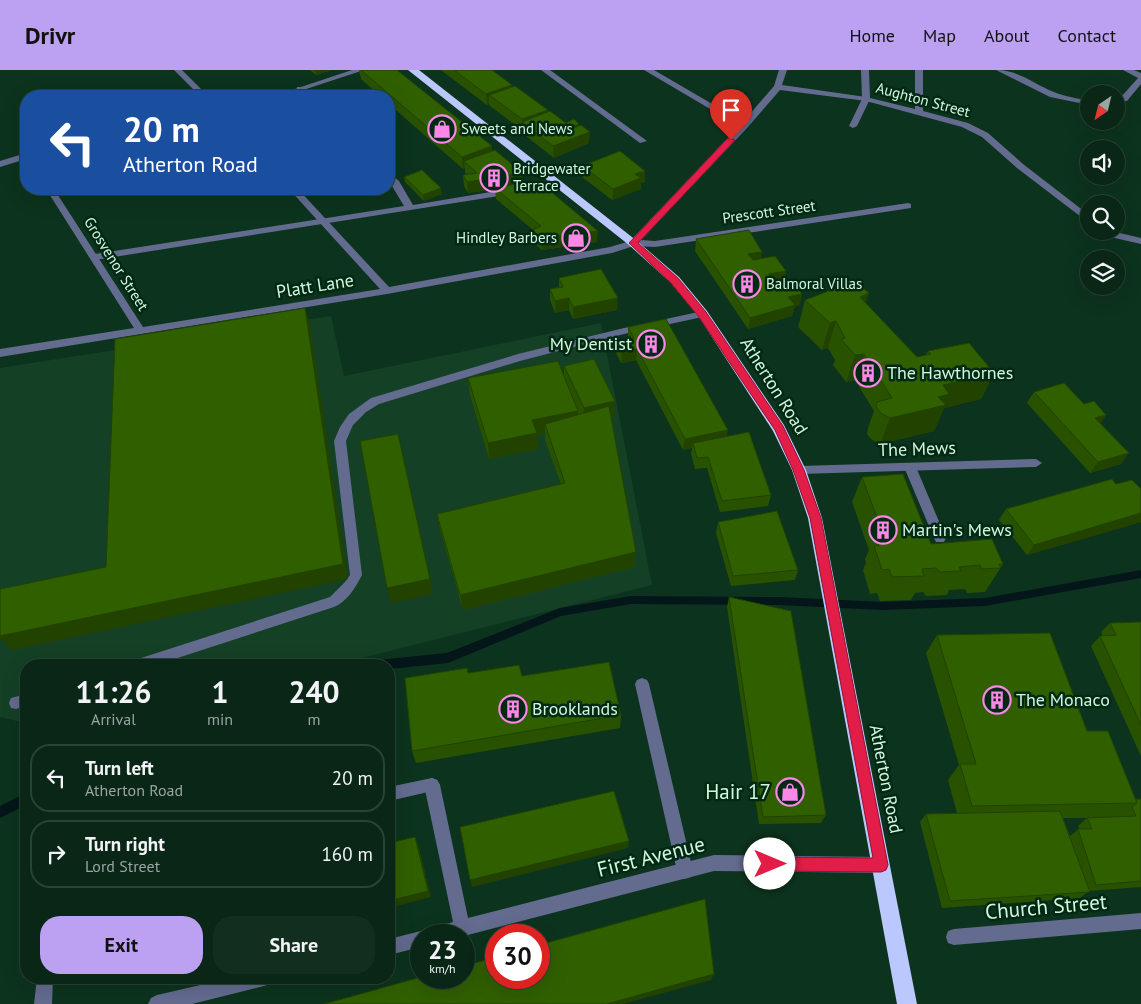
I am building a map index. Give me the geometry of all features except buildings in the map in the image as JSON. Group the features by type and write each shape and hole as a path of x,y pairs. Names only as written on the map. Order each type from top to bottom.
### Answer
{"highway":[{"name":"Atherton Road","path":"413,70 633,243 674,280 702,314 779,428 799,470 815,518 907,1004"}],"street":[{"path":"178,70 198,90"},
{"path":"297,90 360,70"},
{"path":"545,70 644,141"},
{"path":"648,70 744,126"},
{"path":"633,243 744,126 778,87 783,70"},
{"path":"853,126 866,99 865,70"},
{"path":"919,70 920,113"},
{"path":"1000,70 1015,75 1053,95 1080,101"},
{"path":"1125,98 1141,77 1126,70"},
{"name":"Aughton Street","path":"778,87 866,99 965,125 985,135 1020,166 1080,213"},
{"path":"0,164 20,158"},
{"path":"395,182 410,208"},
{"path":"95,257 556,184"},
{"name":"Grosvenor Street","path":"54,195 140,330"},
{"path":"299,195 387,291"},
{"name":"Prescott Street","path":"633,243 655,244 908,206"},
{"path":"1125,238 1141,241"},
{"name":"Platt Lane","path":"0,353 387,291 612,250 633,243"},
{"path":"156,659 334,600 350,586 356,574 340,441 346,424 358,412 374,401 518,358 624,331 702,314"},
{"name":"The Mews","path":"799,470 1036,463"},
{"path":"910,467 940,538"},
{"path":"642,684 686,871"},
{"path":"395,793 432,785 461,924"},
{"name":"First Avenue","path":"475,925 714,864 881,865"},
{"name":"Church Street","path":"954,937 1141,920"},
{"path":"395,945 410,941"},
{"path":"43,1004 45,984"},
{"path":"157,1004 239,984"}],"shaded area":[{"path":"331,316 344,376 601,323 652,585 358,659 20,659 20,722 0,717 0,368"}],"waterway":[{"path":"395,663 448,658 560,612 631,600 779,601 883,606 985,602 1141,574"},
{"path":"0,812 20,802"}],"place":[{"name":"Sweets and News","path":"442,129"},
{"name":"Bridgewater Terrace","path":"494,178"},
{"name":"Hindley Barbers","path":"576,238"},
{"name":"Balmoral Villas","path":"747,284"},
{"name":"My Dentist","path":"651,344"},
{"name":"The Hawthornes","path":"868,373"},
{"name":"Martin's Mews","path":"883,530"},
{"name":"The Monaco","path":"997,700"},
{"name":"Brooklands","path":"513,709"},
{"name":"Hair 17","path":"790,792"}],"route":[{"path":"731,140 633,243 674,280 702,314 779,428 799,470 815,518 838,647 881,865 770,864"}]}
